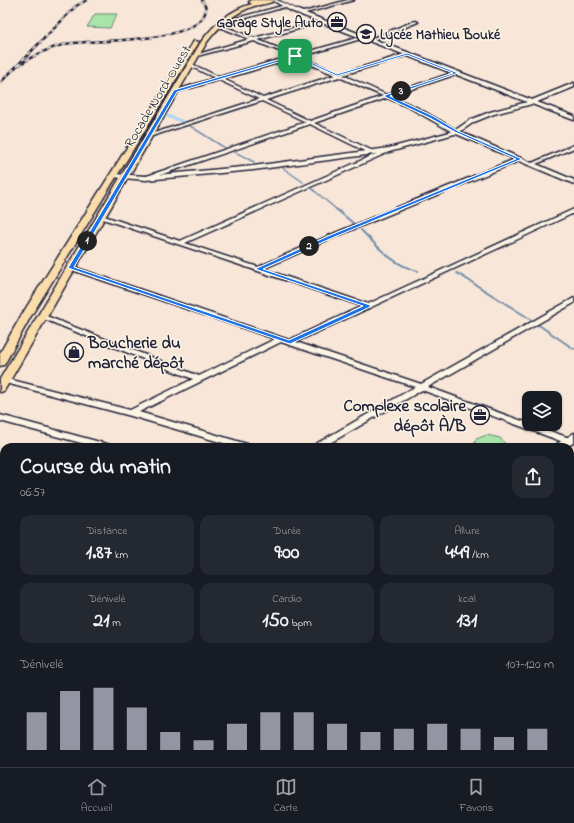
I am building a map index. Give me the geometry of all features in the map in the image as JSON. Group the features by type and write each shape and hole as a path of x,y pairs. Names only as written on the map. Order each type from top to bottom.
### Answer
{"main road":[{"path":"247,0 260,3"},
{"name":"Rocade Nord-Ouest","path":"0,362 26,316 202,33 215,20 247,0"},
{"name":"Rocade Nord-Ouest","path":"2,384 207,37 219,25 240,10 273,0"}],"street":[{"path":"273,0 293,10"},
{"path":"302,13 352,0"},
{"path":"260,3 283,7 302,13 574,118"},
{"path":"219,25 283,7"},
{"path":"197,55 322,21"},
{"path":"370,40 416,22"},
{"path":"219,25 295,56 386,96 432,117 456,132 574,182"},
{"path":"176,91 363,37"},
{"path":"150,135 407,54"},
{"path":"191,65 373,153"},
{"path":"146,178 456,73"},
{"path":"114,176 146,178 268,166 389,150 456,132 472,121 492,113 532,102 574,85"},
{"path":"533,164 574,146"},
{"path":"180,243 389,150"},
{"path":"258,269 330,237 520,159"},
{"path":"290,342 574,211"},
{"path":"102,217 368,306"},
{"path":"71,268 571,439"},
{"path":"324,443 574,300"},
{"path":"41,316 199,379"},
{"path":"131,413 281,339"},
{"path":"2,384 131,413 233,443"},
{"path":"0,418 92,443"}],"green space":[{"path":"95,14 117,14 110,28 87,27"},
{"path":"487,435 500,438 504,443 474,443 476,439"}],"waterway":[{"path":"168,116 182,121"},
{"path":"187,124 225,148"},
{"path":"233,151 254,162"},
{"path":"283,168 303,182"},
{"path":"309,186 337,210"},
{"path":"336,209 353,223"},
{"path":"361,230 387,255 401,265 418,271"},
{"path":"457,273 527,317 574,349"}],"railway":[{"path":"0,83 76,6 87,0"},
{"path":"19,65 42,52 66,44 146,38 188,29 201,20 206,8 202,0"}],"place":[{"name":"Garage Style Auto","path":"337,22"},
{"name":"Lycée Mathieu Bouké","path":"366,34"},
{"name":"Boucherie du marché dépôt","path":"74,352"},
{"name":"Complexe scolaire dépôt À/B","path":"480,415"}],"route":[{"path":"407,54 456,73 386,96 432,117 456,132 520,159 330,237 258,269 368,306 290,342 71,268 176,91 295,56 337,75 407,54"}]}
